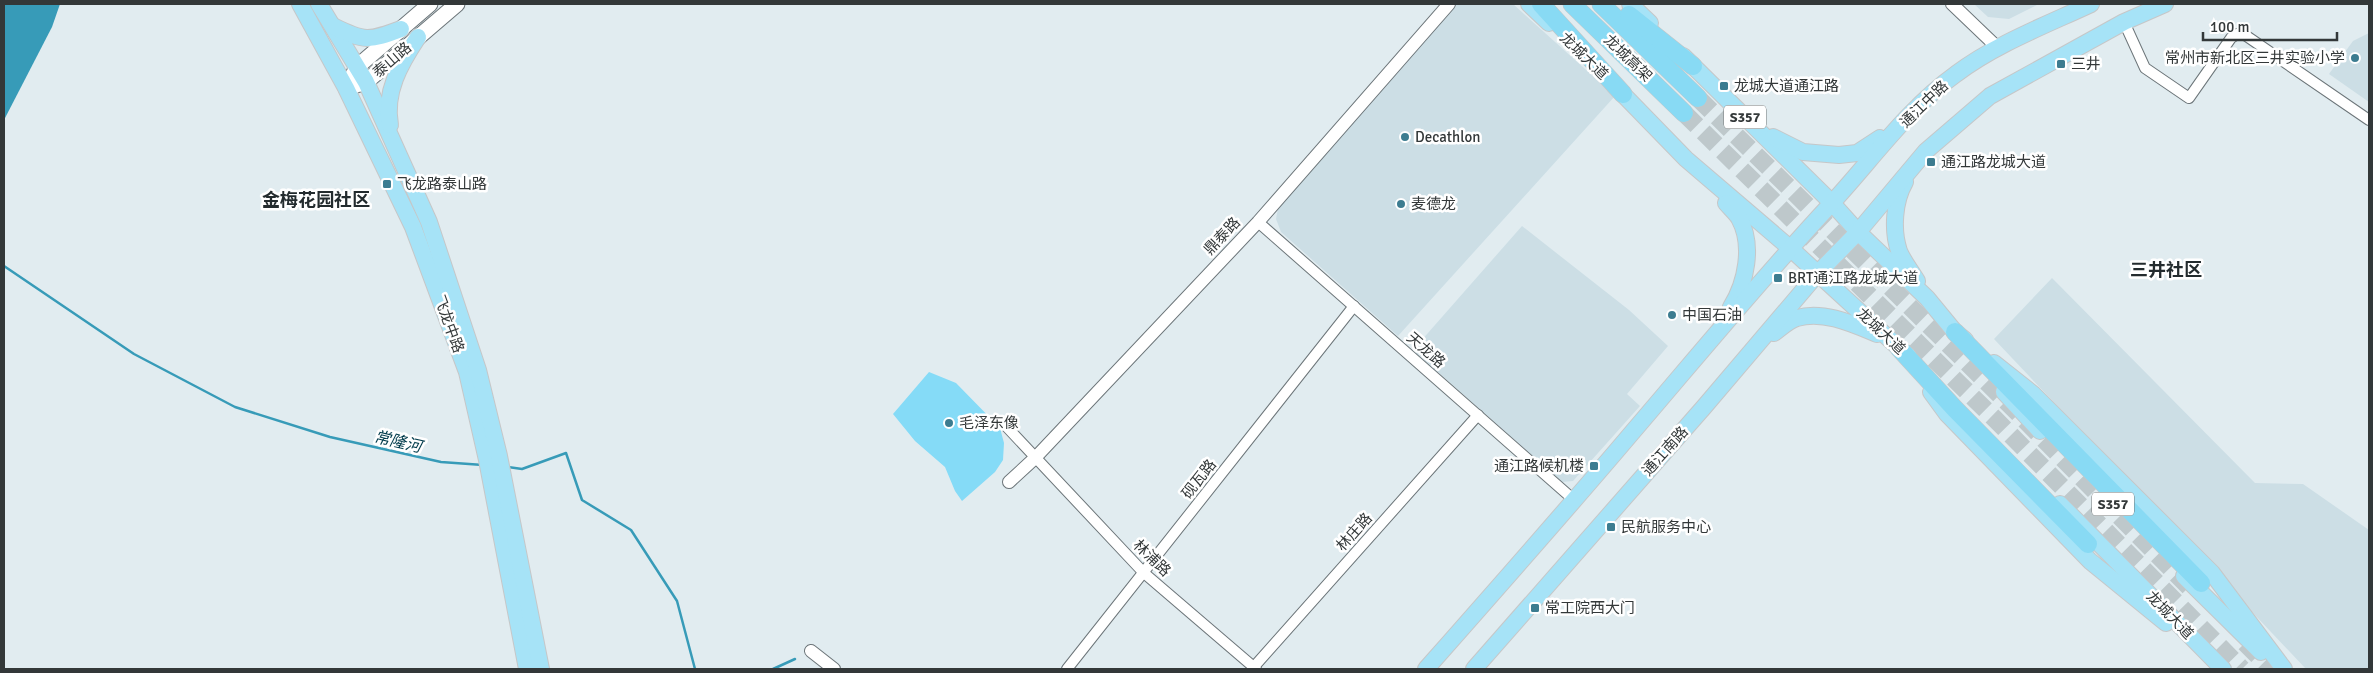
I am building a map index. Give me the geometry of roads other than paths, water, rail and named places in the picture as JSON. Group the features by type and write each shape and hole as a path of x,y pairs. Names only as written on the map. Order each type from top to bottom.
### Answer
{"highway":[{"path":"1541,4 1624,94"},
{"name":"龙城高架","path":"1572,4 1684,113"},
{"name":"龙城高架","path":"1601,4 1698,98"},
{"path":"1617,4 1639,25 1693,66"},
{"path":"1955,332 2202,584"},
{"path":"1893,343 2088,544"}],"main road":[{"name":"飞龙中路","path":"300,4 346,88 413,227 467,372 495,466 527,669"},
{"name":"飞龙中路","path":"319,4 366,82 429,222 472,352 495,466 541,669"},
{"name":"泰山路","path":"346,88 357,67 430,4"},
{"name":"泰山路","path":"346,88 366,82 457,4"},
{"name":"龙城大道","path":"1529,4 1624,94 1686,159 1790,248 1893,343 2117,560 2223,669"},
{"name":"S357","path":"1630,4 1755,126 1832,203 1858,232 1927,298 2018,409 2278,669"},
{"name":"通江中路","path":"1790,248 1832,203 1880,146 1954,75 1998,48 2091,4"},
{"path":"1858,232 1926,151 1990,96 2124,22 2165,4"},
{"path":"333,26 355,37 375,39 401,29"},
{"path":"394,144 388,111 392,84 403,60 418,37"},
{"path":"1755,126 1803,152 1839,155 1857,153 1884,136 1916,110"},
{"path":"1686,159 1739,218 1746,238 1747,257 1743,281 1736,300 1710,342"},
{"path":"1915,164 1897,202 1896,236 1899,251 1927,298"},
{"name":"通江南路","path":"1474,669 1743,362 1818,273 1858,232"},
{"path":"1426,669 1790,248"},
{"path":"1743,362 1771,334 1796,318 1812,316 1832,318 1855,324 1893,343"},
{"path":"1955,332 2033,394 2212,573 2284,669"}],"street":[{"name":"鼎泰路","path":"1009,482 1035,458 1258,222 1449,4"},
{"path":"1952,4 1998,48"},
{"path":"2124,22 2146,68 2189,98 2231,38 2237,34 2245,35 2369,120"},
{"name":"天龙路","path":"1258,222 1574,500"},
{"name":"砚瓦路","path":"1068,669 1354,306"},
{"name":"林庄路","path":"1254,669 1478,415"},
{"name":"林浦路","path":"1004,425 1144,573 1254,669"},
{"path":"811,651 834,669"}],"waterway":[{"name":"常隆河","path":"4,266 134,354 235,407 330,437 441,462 483,465"},
{"name":"常隆河","path":"508,467 522,469 566,453 582,500 631,530 677,601 695,669"},
{"name":"常隆河","path":"773,669 795,659"}],"tunnel":[{"path":"1698,98 2015,410 2193,591"},
{"path":"1684,113 1995,419 2242,669"},
{"path":"2245,643 2271,669"}],"place":[{"name":"常州市新北区三井实验小学","path":"2355,58"},
{"name":"三井","path":"2061,64"},
{"name":"龙城大道通江路","path":"1724,86"},
{"name":"Decathlon","path":"1405,137"},
{"name":"通江路龙城大道","path":"1931,162"},
{"name":"飞龙路泰山路","path":"387,184"},
{"name":"麦德龙","path":"1401,204"},
{"name":"BRT通江路龙城大道","path":"1778,278"},
{"name":"中国石油","path":"1672,315"},
{"name":"毛泽东像","path":"949,423"},
{"name":"通江路候机楼","path":"1594,466"},
{"name":"民航服务中心","path":"1611,527"},
{"name":"常工院西大门","path":"1535,608"}],"district":[{"name":"金梅花园社区","path":"316,200"},
{"name":"三井社区","path":"2166,270"}]}
